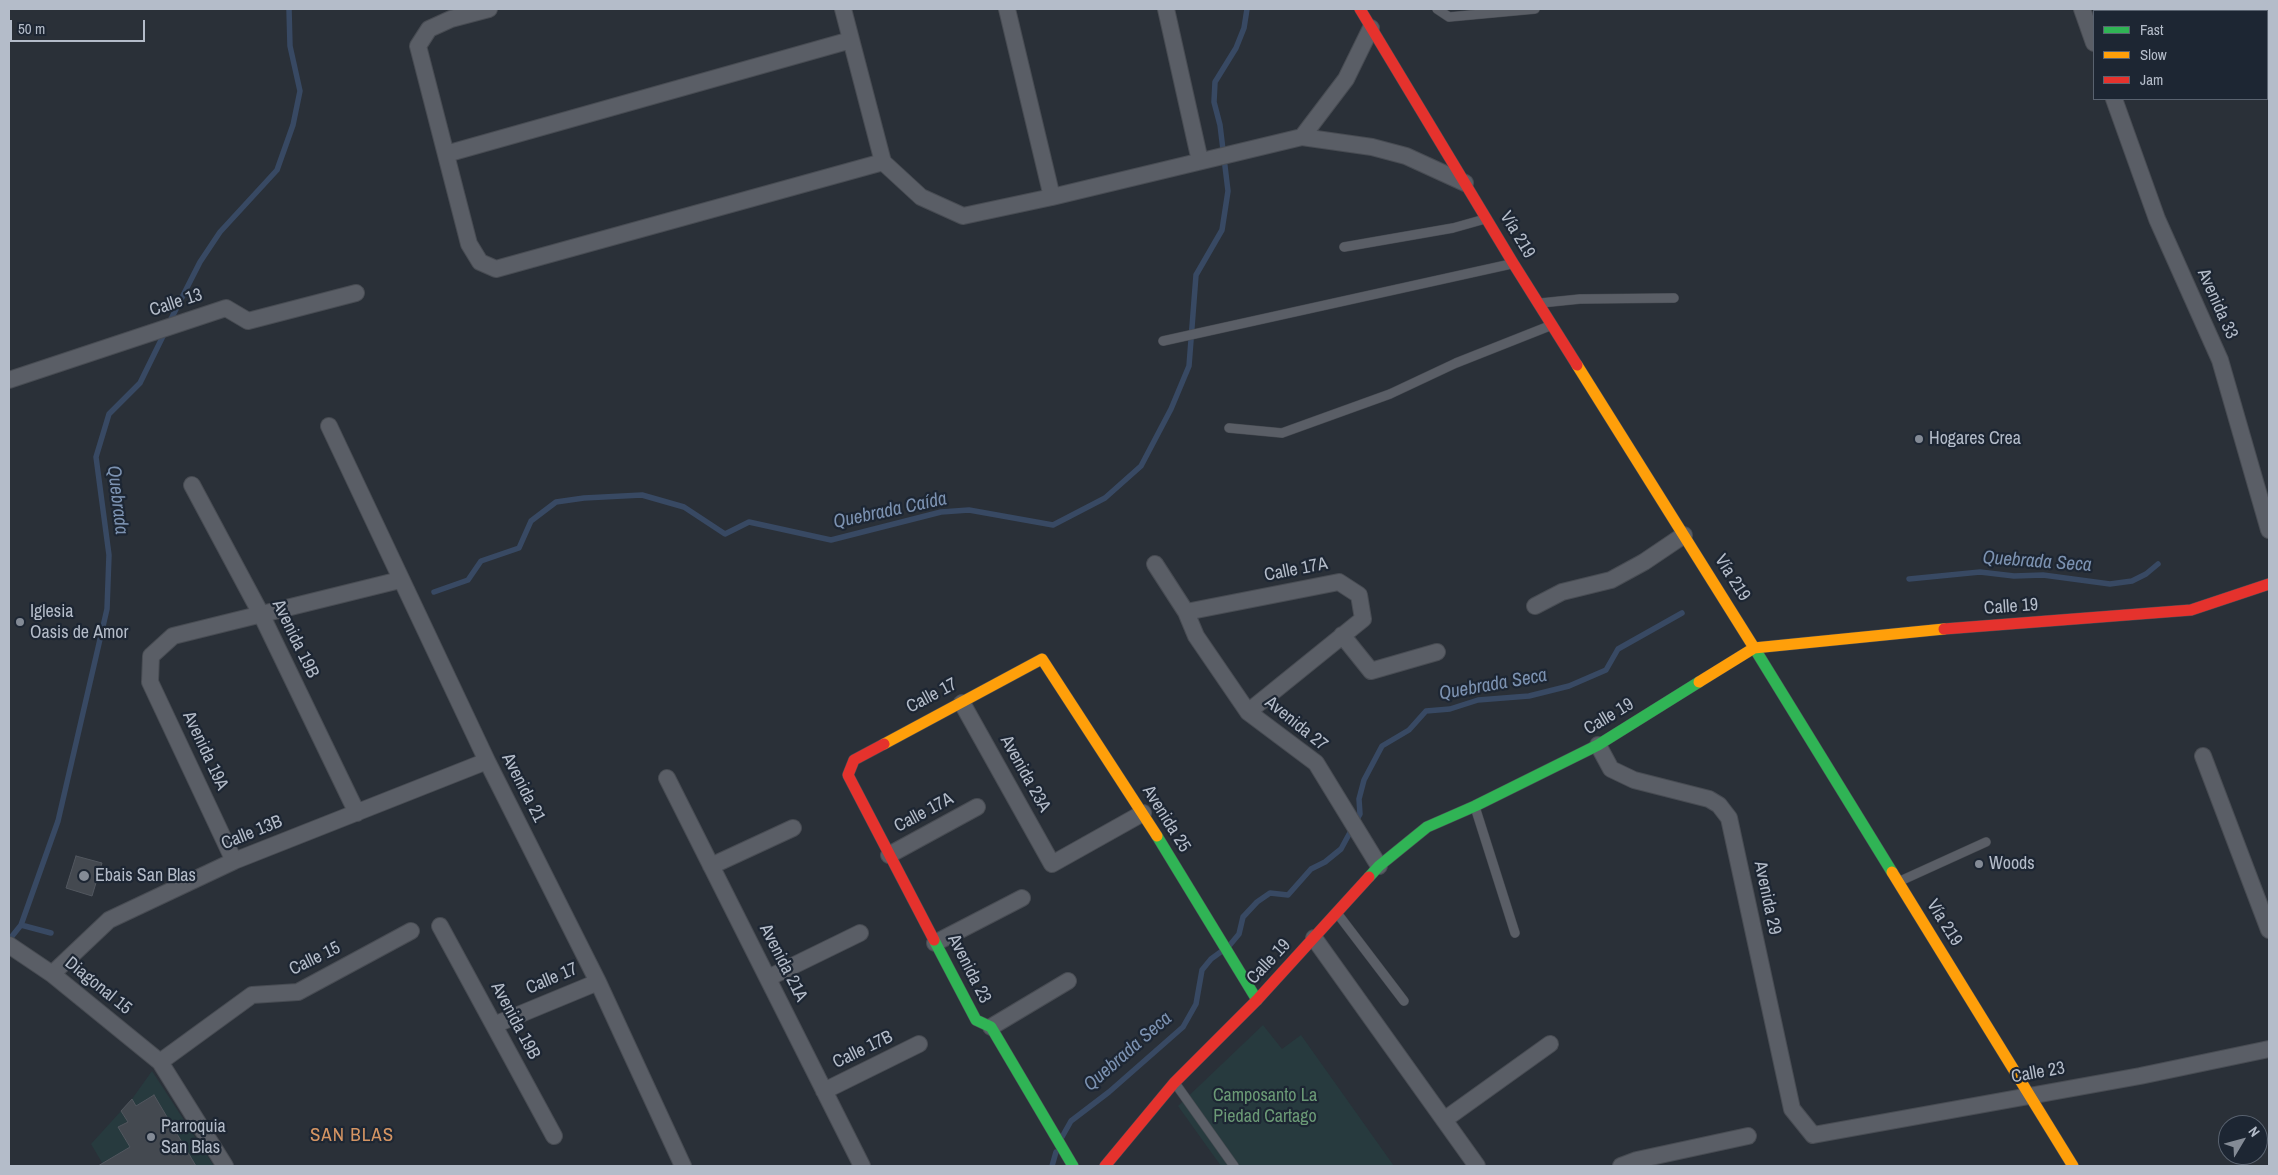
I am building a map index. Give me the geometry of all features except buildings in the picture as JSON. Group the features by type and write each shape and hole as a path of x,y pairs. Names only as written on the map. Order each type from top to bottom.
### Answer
{"street":[{"path":"489,9 451,19 429,29 418,46 469,244 480,262 496,269 883,162"},
{"path":"844,9 883,162 921,197 963,216 1052,197 1302,136 1372,147 1406,156 1466,183"},
{"path":"1006,9 1052,197"},
{"path":"1166,9 1200,161"},
{"name":"Vía 219","path":"1360,9 1488,218 1513,263 1684,535 2073,1166"},
{"path":"2082,9 2093,40"},
{"path":"1302,136 1346,79 1371,28"},
{"path":"446,154 851,40"},
{"name":"Avenida 33","path":"2114,100 2157,219 2220,360 2269,530"},
{"name":"Calle 13","path":"9,380 226,308 248,321 356,293"},
{"name":"Avenida 21","path":"329,426 487,761 598,982 683,1166"},
{"name":"Avenida 19B","path":"192,486 261,614 358,812"},
{"path":"1536,606 1562,592 1611,580 1644,562 1684,535"},
{"name":"Avenida 27","path":"1155,564 1186,612 1196,636 1248,712 1316,762 1379,866"},
{"path":"261,614 400,580"},
{"name":"Calle 17A","path":"1186,612 1339,582 1359,595 1363,619 1248,712"},
{"name":"Calle 19","path":"1106,1166 1174,1083 1257,1000 1379,866 1427,827 1475,806 1598,745 1754,648 1901,632 2191,610 2269,584"},
{"name":"Avenida 19A","path":"234,861 150,682 151,656 173,636 261,614"},
{"path":"1342,635 1371,671 1438,652"},
{"name":"Calle 17","path":"848,776 854,760 1042,659"},
{"name":"Avenida 25","path":"1042,659 1143,814 1257,1000"},
{"name":"Avenida 23A","path":"962,703 1052,864 1143,814"},
{"name":"Avenida 29","path":"1598,745 1611,769 1634,780 1709,799 1719,805 1729,818 1792,1109 1813,1134"},
{"path":"2203,756 2269,930"},
{"name":"Calle 13B","path":"52,974 109,920 234,861 487,761"},
{"name":"Avenida 23","path":"848,776 976,1020 990,1027 1073,1166"},
{"name":"Avenida 21A","path":"667,778 862,1166"},
{"name":"Calle 17A","path":"889,854 977,807"},
{"path":"711,866 793,828"},
{"path":"936,943 1022,898"},
{"name":"Avenida 19B","path":"440,926 554,1136"},
{"name":"Calle 15","path":"160,1062 252,995 298,992 411,931"},
{"path":"768,978 860,933"},
{"path":"1314,938 1477,1166"},
{"name":"Diagonal 15","path":"9,944 52,974 160,1062 224,1166"},
{"path":"990,1027 1068,981"},
{"name":"Calle 17","path":"494,1025 598,982"},
{"name":"Calle 17B","path":"824,1091 919,1044"},
{"path":"1444,1120 1550,1044"},
{"name":"Calle 23","path":"1813,1134 2029,1094 2140,1076 2269,1049"},
{"path":"1621,1166 1637,1160 1748,1136"}],"lane":[{"path":"1438,9 1449,17 1535,9"},
{"path":"1344,247 1453,228 1488,218"},
{"path":"1163,341 1513,263"},
{"path":"1539,304 1580,299 1674,298"},
{"path":"1229,428 1282,433 1390,394 1456,364 1552,325"},
{"path":"1475,806 1515,933"},
{"path":"1898,882 1986,842"},
{"path":"1337,912 1404,1001"},
{"path":"1174,1083 1234,1166"}],"green space":[{"name":"Camposanto La Piedad Cartago","path":"1263,1025 1282,1049 1301,1035 1394,1166 1221,1166 1178,1106"},
{"path":"152,1071 214,1166 196,1166 154,1095 136,1106 132,1099"},
{"path":"121,1111 128,1121 118,1127 130,1147 105,1162 107,1166 104,1166 91,1144"}],"waterway":[{"name":"Quebrada","path":"169,323 200,262 220,232 277,170 293,125 300,91 290,46 289,9"},
{"name":"Quebrada Caída","path":"434,592 468,580 481,561 519,548 531,521 556,502 584,498 642,495 684,507 725,534 749,522 831,540 941,512 969,510 1053,525 1105,498 1141,466 1171,409 1189,366 1196,275 1222,230 1228,191 1220,125 1214,102 1215,82 1236,48 1244,28 1247,9"},
{"name":"Quebrada","path":"21,925 58,821 107,609 109,555 96,457 109,414 140,383 165,332"},
{"name":"Quebrada Seca","path":"1909,579 1980,572 2014,576 2043,575 2110,584 2132,581 2146,574 2158,564"},
{"name":"Quebrada Seca","path":"1229,946 1239,934 1243,917 1257,902 1270,893 1288,895 1311,869 1325,862 1341,849 1360,814 1359,799 1364,780 1382,746 1409,730 1426,711 1450,709 1478,700 1529,696 1569,686 1606,670 1618,649 1682,613"},
{"name":"Quebrada Caída","path":"9,940 21,925 51,933"},
{"name":"Quebrada Seca","path":"1062,1137 1071,1121 1109,1092 1183,1027 1196,1004 1202,970 1211,959 1222,951"},
{"name":"Quebrada Seca","path":"1052,1166 1056,1152"}],"traffic: fast":[{"path":"1753,646 1892,872"},
{"path":"1369,877 1379,866 1427,827 1475,806 1598,745 1699,682"},
{"path":"1157,836 1257,1000"},
{"path":"934,940 976,1020 991,1027 1073,1166"}],"traffic: slow":[{"path":"1577,365 1753,646"},
{"path":"1699,682 1754,648 1944,629"},
{"path":"884,744 1042,659 1157,836"},
{"path":"1892,872 2073,1166"}],"traffic: jam":[{"path":"1360,9 1513,263 1577,365"},
{"path":"1944,629 2191,610 2269,584"},
{"path":"884,744 854,760 848,775 934,940"},
{"path":"1105,1166 1174,1083 1257,1000 1369,877"}],"place":[{"name":"Hogares Crea","path":"1919,439"},
{"name":"Iglesia Oasis de Amor","path":"20,622"},
{"name":"Woods","path":"1979,864"},
{"name":"Ebais San Blas","path":"84,876"},
{"name":"Parroquia San Blas","path":"151,1137"}],"district":[{"name":"SAN BLAS","path":"352,1136"}]}
